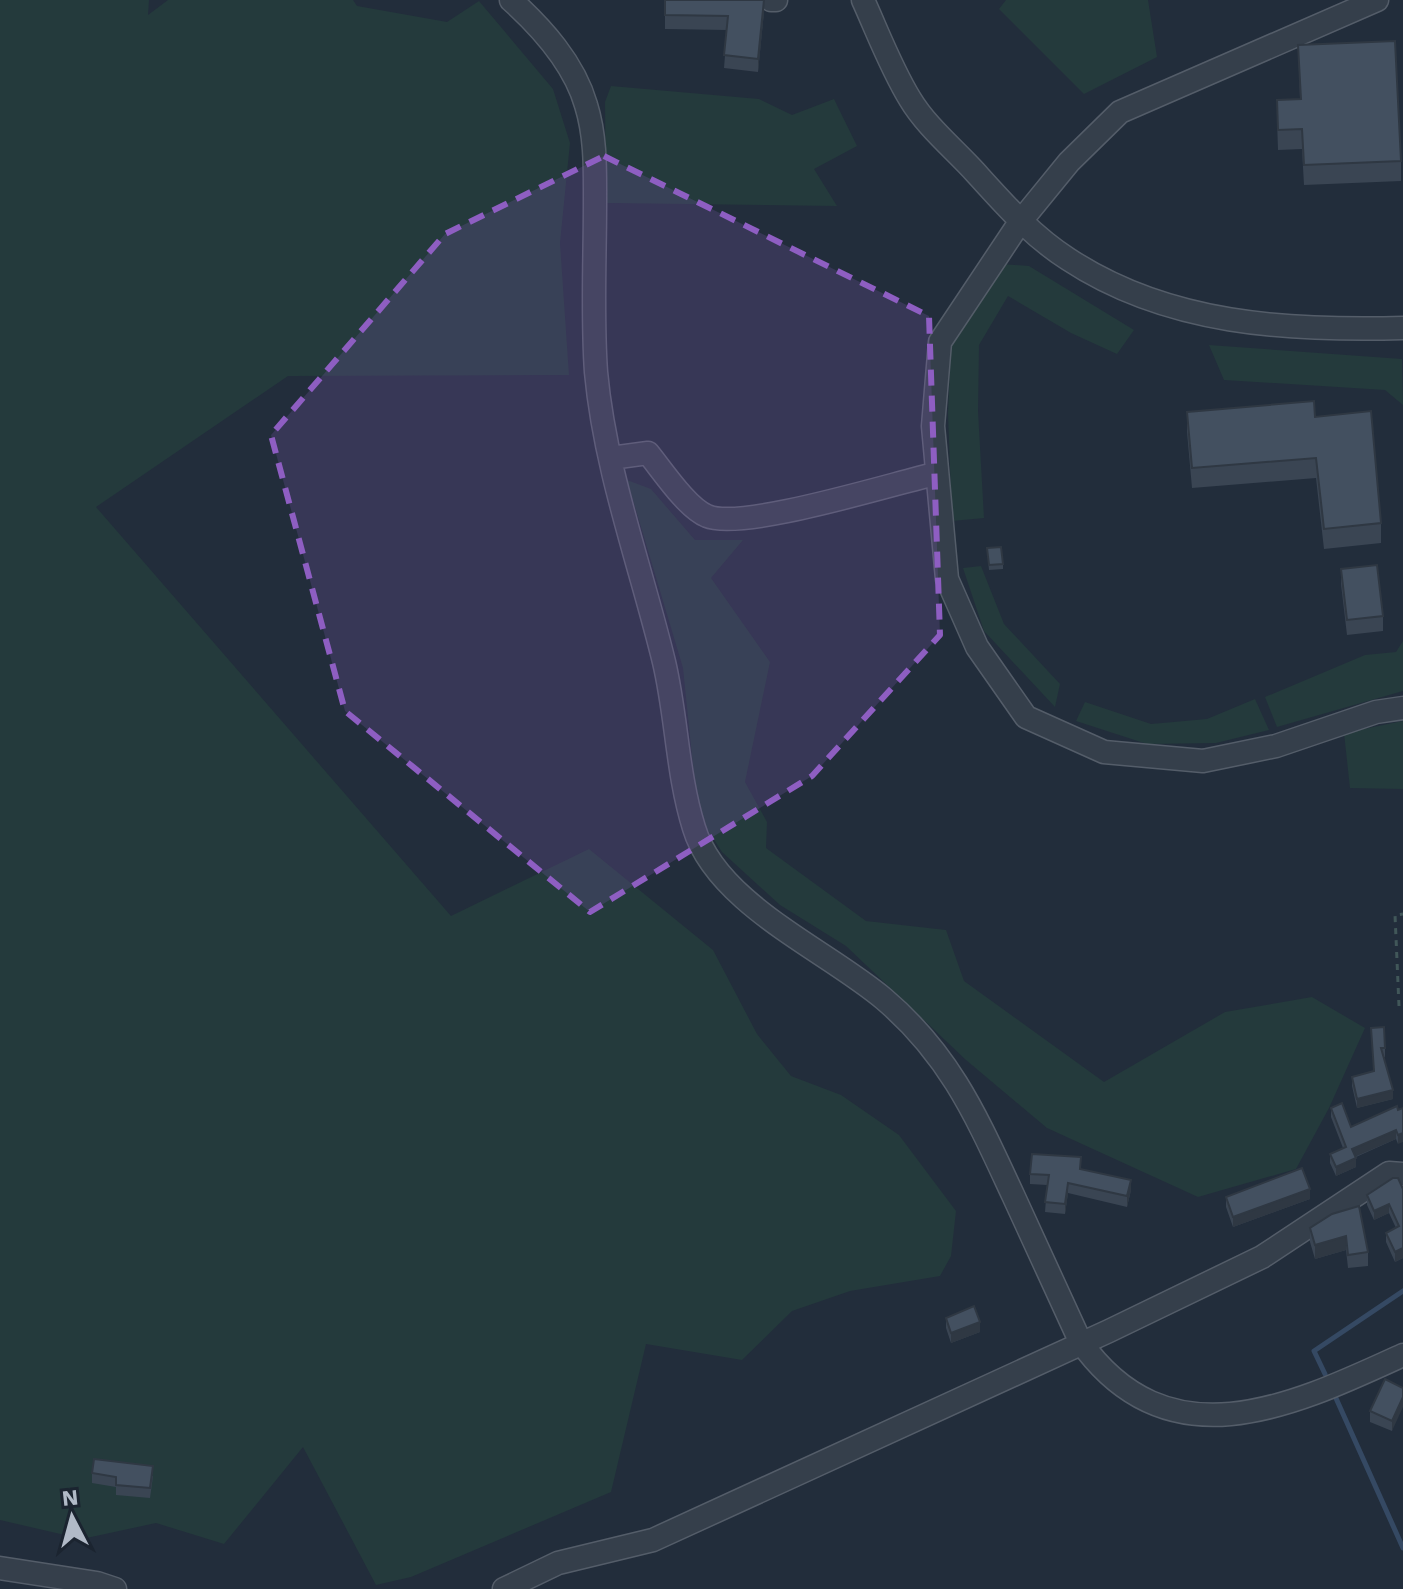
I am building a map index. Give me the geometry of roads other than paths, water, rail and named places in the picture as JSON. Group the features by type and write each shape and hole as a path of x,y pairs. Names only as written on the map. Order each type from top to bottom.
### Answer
{"street":[{"path":"511,0 537,23 557,50 572,72 586,103 595,147 596,374 611,458 665,667 689,811 695,832 711,864 755,907 880,996 909,1021 942,1059 979,1118 1080,1341 1098,1366 1119,1383 1152,1401 1190,1413 1226,1415 1266,1410 1309,1398 1403,1355"},
{"path":"863,0 911,101 1020,222 1067,259 1103,279 1192,311 1253,325 1308,330 1403,328"},
{"path":"1377,0 1120,112 1069,162 1020,222 940,342 933,426 947,579 977,647 1026,717 1104,752 1203,761 1276,746 1376,712 1403,708"},
{"path":"611,458 648,453 682,494 707,516 746,519 935,474"},
{"path":"504,1589 558,1563 653,1540 1262,1257 1389,1173 1403,1174"},
{"path":"0,1568 97,1583 115,1589"}],"waterway":[{"path":"1325,1374 1314,1351 1403,1291"},
{"path":"1335,1396 1403,1548"}]}
